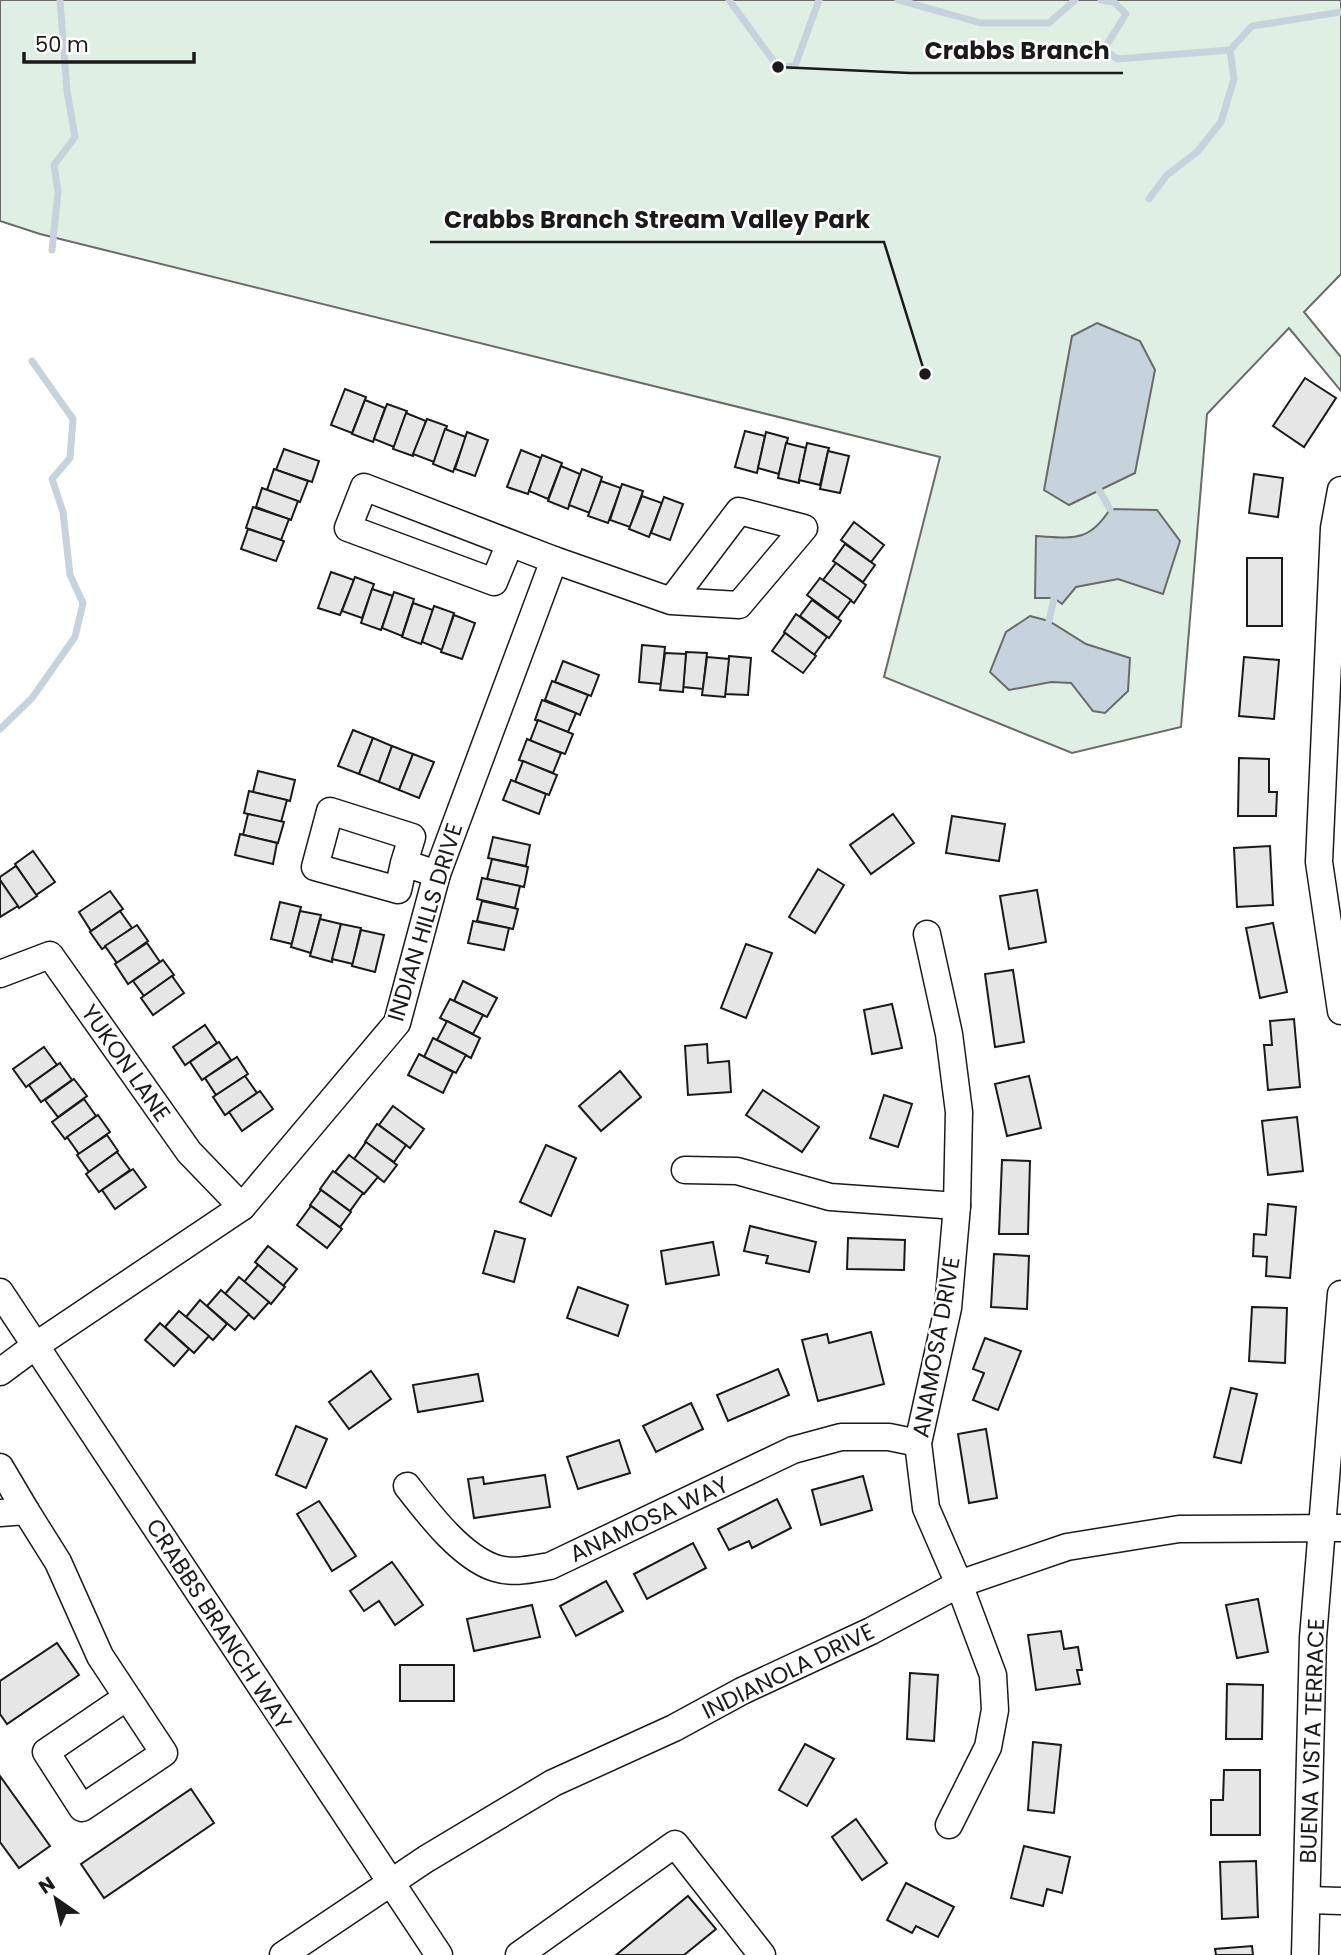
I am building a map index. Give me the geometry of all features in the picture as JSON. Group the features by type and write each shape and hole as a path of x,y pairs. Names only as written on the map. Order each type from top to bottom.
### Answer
{"street":[{"path":"510,543 494,582 348,528 364,487 510,543 554,560 671,601 739,605 804,528 739,512 671,601"},
{"path":"1341,490 1334,528 1319,862 1341,1011"},
{"name":"INDIAN HILLS DRIVE","path":"0,1372 242,1207 397,1023 437,874 554,560"},
{"path":"404,863 437,874"},
{"name":"ANAMOSA DRIVE","path":"928,934 949,1034 959,1112 957,1206 948,1308 918,1443 926,1508 959,1584 993,1675 995,1710 988,1747 949,1825"},
{"name":"YUKON LANE","path":"0,974 50,955 189,1152 242,1207"},
{"path":"685,1170 737,1171 830,1197 957,1206"},
{"name":"CRABBS BRANCH WAY","path":"0,1292 390,1885 439,1955"},
{"name":"BUENA VISTA TERRACE","path":"1305,1955 1313,1638 1332,1528 1341,1294"},
{"name":"ANAMOSA WAY","path":"407,1486 435,1524 473,1556 495,1568 519,1572 550,1566 793,1450 841,1437 890,1437 918,1443"},
{"path":"0,1467 58,1562 100,1656 164,1753 82,1808 46,1752 127,1697"},
{"path":"0,1513 26,1511"},
{"name":"INDIANOLA DRIVE","path":"283,1955 437,1853 553,1783 674,1728 742,1691 871,1630 959,1584 1067,1547 1179,1529 1332,1528"},
{"path":"519,1955 675,1844 762,1955"},
{"path":"1307,1900 1341,1901"}],"green space":[{"path":"0,0 1341,0 1341,274 1304,312 1341,357 1341,391 1289,328 1207,414 1181,727 1072,753 884,677 940,457 40,234 0,221"}],"shaded area":[{"path":"1097,323 1140,341 1155,370 1135,473 1069,505 1044,490 1072,336"},
{"path":"1110,509 1157,510 1180,541 1163,594 1118,579 1076,587 1062,604 1054,598 1035,598 1036,536 1079,536 1095,528"},
{"path":"1030,616 1049,621 1086,644 1130,658 1128,691 1105,713 1093,711 1071,683 1051,682 1009,690 990,672 1006,632"}],"building":[{"path":"1305,378 1336,398 1304,447 1273,426"},
{"path":"345,389 366,397 352,433 331,425"},
{"path":"365,400 385,408 373,442 352,434"},
{"path":"387,404 407,411 394,447 374,439"},
{"path":"406,413 426,421 413,456 393,449"},
{"path":"427,419 447,426 434,462 413,454"},
{"path":"445,429 466,437 453,472 433,464"},
{"path":"745,431 765,436 757,473 735,467"},
{"path":"467,432 488,440 475,476 455,469"},
{"path":"766,432 788,438 779,474 758,468"},
{"path":"786,443 806,448 799,483 778,478"},
{"path":"807,443 829,448 820,485 799,480"},
{"path":"284,449 319,461 312,482 276,470"},
{"path":"521,450 541,458 528,494 507,487"},
{"path":"828,451 849,456 840,493 820,489"},
{"path":"542,455 562,463 548,499 529,491"},
{"path":"561,466 580,474 568,509 548,501"},
{"path":"274,469 308,481 300,502 267,490"},
{"path":"582,469 602,477 590,513 569,505"},
{"path":"1254,474 1283,478 1278,517 1249,513"},
{"path":"601,481 621,488 608,523 588,516"},
{"path":"622,484 643,491 630,527 610,520"},
{"path":"262,488 298,501 291,520 256,507"},
{"path":"642,496 662,503 649,537 629,529"},
{"path":"664,497 683,504 670,540 651,533"},
{"path":"253,507 289,519 281,540 246,528"},
{"path":"854,522 884,545 871,562 841,540"},
{"path":"248,529 284,541 276,561 241,549"},
{"path":"845,544 875,565 863,582 833,561"},
{"path":"1247,558 1282,558 1282,626 1247,626"},
{"path":"836,563 866,585 854,603 823,580"},
{"path":"331,572 354,580 340,615 318,608"},
{"path":"355,577 374,584 362,618 342,611"},
{"path":"820,578 851,600 838,618 807,595"},
{"path":"372,589 393,596 381,630 361,623"},
{"path":"394,592 414,599 402,636 382,628"},
{"path":"812,600 841,621 829,638 800,616"},
{"path":"413,603 433,610 421,644 402,637"},
{"path":"434,606 454,613 442,650 422,642"},
{"path":"796,614 827,637 814,655 784,632"},
{"path":"454,615 475,623 462,659 441,652"},
{"path":"785,633 816,656 803,673 772,651"},
{"path":"642,645 665,647 661,684 639,682"},
{"path":"686,652 707,653 703,689 683,687"},
{"path":"665,653 686,654 683,692 660,690"},
{"path":"729,656 751,658 748,695 725,694"},
{"path":"707,657 729,659 725,697 702,695"},
{"path":"1244,657 1279,660 1274,719 1239,716"},
{"path":"563,661 599,675 591,696 555,682"},
{"path":"552,681 588,695 580,715 545,700"},
{"path":"542,700 576,713 568,732 535,720"},
{"path":"538,720 573,734 565,754 530,741"},
{"path":"353,730 373,738 359,774 338,766"},
{"path":"373,738 392,746 379,782 359,774"},
{"path":"527,739 561,753 553,773 519,760"},
{"path":"392,746 413,754 399,790 379,782"},
{"path":"413,754 434,762 419,798 399,790"},
{"path":"1239,758 1269,759 1269,792 1277,792 1276,816 1238,816"},
{"path":"523,761 557,775 549,795 515,782"},
{"path":"258,771 295,780 290,801 253,792"},
{"path":"511,780 546,794 539,814 503,800"},
{"path":"249,791 287,800 281,822 244,813"},
{"path":"248,814 284,822 278,843 243,835"},
{"path":"893,814 914,843 871,874 850,845"},
{"path":"952,816 1005,824 999,861 946,853"},
{"path":"240,834 277,843 273,864 235,855"},
{"path":"493,837 530,845 526,866 488,858"},
{"path":"1270,846 1273,905 1237,907 1234,848"},
{"path":"33,851 55,882 36,895 15,864"},
{"path":"492,859 528,867 524,887 487,879"},
{"path":"16,866 37,896 19,908 0,880 0,877"},
{"path":"818,869 844,885 815,933 789,917"},
{"path":"482,878 520,886 515,908 477,899"},
{"path":"0,880 18,906 0,917"},
{"path":"1037,890 1046,942 1009,949 1000,896"},
{"path":"110,891 123,909 91,931 79,912"},
{"path":"482,901 518,909 513,929 477,921"},
{"path":"280,902 301,907 292,944 271,939"},
{"path":"120,911 132,928 102,949 90,932"},
{"path":"300,911 321,915 311,953 291,947"},
{"path":"320,919 341,924 332,962 310,956"},
{"path":"473,921 509,928 504,950 468,943"},
{"path":"1273,923 1287,992 1260,998 1246,928"},
{"path":"341,924 361,928 353,964 332,959"},
{"path":"137,925 148,941 117,963 105,946"},
{"path":"361,930 384,935 375,972 352,966"},
{"path":"147,943 160,962 128,984 115,964"},
{"path":"746,944 772,953 746,1018 721,1008"},
{"path":"163,960 174,975 144,996 133,981"},
{"path":"1013,970 1024,1042 995,1047 985,974"},
{"path":"172,976 184,993 153,1015 141,998"},
{"path":"463,981 497,998 487,1017 454,1001"},
{"path":"450,999 483,1015 473,1034 440,1018"},
{"path":"892,1004 902,1048 872,1054 864,1010"},
{"path":"1294,1019 1300,1087 1268,1090 1264,1045 1272,1045 1270,1021"},
{"path":"447,1021 480,1038 471,1058 437,1040"},
{"path":"205,1025 217,1043 185,1065 173,1047"},
{"path":"433,1038 466,1055 456,1073 424,1057"},
{"path":"219,1042 231,1060 202,1080 190,1062"},
{"path":"707,1044 708,1063 729,1061 731,1092 688,1095 685,1046"},
{"path":"44,1047 57,1065 26,1087 13,1069"},
{"path":"419,1054 453,1072 443,1093 408,1075"},
{"path":"237,1057 248,1074 216,1095 205,1078"},
{"path":"60,1063 72,1080 41,1102 29,1085"},
{"path":"620,1071 641,1097 601,1131 579,1106"},
{"path":"245,1076 257,1093 225,1115 213,1097"},
{"path":"1029,1076 1041,1128 1007,1136 995,1084"},
{"path":"74,1079 87,1096 58,1117 45,1100"},
{"path":"763,1090 819,1127 802,1152 746,1115"},
{"path":"260,1091 273,1109 242,1131 229,1112"},
{"path":"884,1095 912,1104 898,1147 870,1138"},
{"path":"84,1099 96,1116 65,1139 52,1122"},
{"path":"393,1106 424,1129 410,1148 379,1125"},
{"path":"98,1115 110,1132 79,1154 67,1137"},
{"path":"1297,1117 1303,1171 1268,1175 1262,1121"},
{"path":"377,1124 406,1145 394,1162 365,1142"},
{"path":"107,1135 118,1151 89,1172 77,1155"},
{"path":"366,1142 397,1165 384,1182 354,1159"},
{"path":"546,1145 576,1158 551,1216 520,1202"},
{"path":"117,1152 130,1170 99,1192 86,1174"},
{"path":"349,1155 378,1177 364,1194 335,1172"},
{"path":"1002,1160 1030,1161 1028,1234 999,1234"},
{"path":"133,1169 146,1187 115,1209 102,1190"},
{"path":"333,1171 363,1193 350,1211 320,1189"},
{"path":"321,1190 351,1212 340,1227 310,1205"},
{"path":"1268,1204 1296,1207 1290,1278 1266,1276 1267,1257 1253,1256 1254,1234 1266,1235"},
{"path":"311,1206 342,1229 327,1248 297,1225"},
{"path":"750,1226 816,1242 809,1272 766,1263 768,1256 744,1251"},
{"path":"495,1231 525,1239 514,1282 483,1273"},
{"path":"848,1238 905,1240 904,1270 847,1269"},
{"path":"713,1242 719,1275 666,1284 661,1251"},
{"path":"268,1246 297,1269 283,1286 255,1262"},
{"path":"994,1254 1029,1256 1027,1309 991,1307"},
{"path":"258,1265 285,1287 271,1304 244,1282"},
{"path":"239,1277 269,1302 254,1319 225,1294"},
{"path":"578,1287 628,1305 618,1336 567,1318"},
{"path":"221,1290 249,1314 235,1330 207,1306"},
{"path":"200,1300 227,1324 213,1340 186,1317"},
{"path":"1252,1307 1287,1308 1285,1363 1249,1361"},
{"path":"179,1311 209,1336 194,1353 165,1327"},
{"path":"160,1323 189,1349 174,1366 145,1340"},
{"path":"871,1332 884,1384 818,1401 802,1340 827,1334 829,1343"},
{"path":"985,1338 1021,1351 998,1410 973,1400 984,1373 973,1369"},
{"path":"778,1369 789,1395 728,1421 717,1395"},
{"path":"371,1371 391,1399 349,1429 329,1402"},
{"path":"478,1374 483,1401 418,1412 413,1385"},
{"path":"1231,1388 1257,1394 1241,1463 1214,1457"},
{"path":"691,1403 703,1429 656,1452 643,1426"},
{"path":"296,1426 327,1439 306,1488 276,1475"},
{"path":"986,1429 997,1498 969,1503 958,1434"},
{"path":"619,1440 630,1473 578,1489 567,1457"},
{"path":"545,1475 550,1507 474,1518 468,1479 483,1477 484,1484"},
{"path":"863,1476 872,1510 821,1525 812,1490"},
{"path":"777,1499 791,1528 752,1548 749,1541 729,1550 718,1529"},
{"path":"319,1501 356,1556 332,1571 297,1514"},
{"path":"693,1543 706,1568 647,1599 634,1574"},
{"path":"392,1562 423,1605 395,1625 379,1601 364,1611 350,1591"},
{"path":"606,1581 623,1611 576,1636 560,1606"},
{"path":"1258,1599 1268,1652 1237,1658 1226,1605"},
{"path":"532,1605 540,1637 474,1651 467,1619"},
{"path":"1061,1631 1064,1649 1078,1647 1082,1670 1077,1670 1080,1684 1036,1690 1028,1635"},
{"path":"57,1643 79,1675 7,1724 0,1714 0,1681"},
{"path":"400,1665 454,1665 454,1701 400,1701"},
{"path":"910,1673 938,1675 934,1741 907,1739"},
{"path":"1227,1684 1263,1685 1262,1739 1226,1739"},
{"path":"1033,1742 1061,1745 1054,1813 1028,1810"},
{"path":"805,1744 834,1759 807,1806 779,1790"},
{"path":"1224,1770 1260,1770 1260,1835 1211,1835 1211,1800 1223,1800"},
{"path":"0,1776 50,1846 19,1868 0,1842"},
{"path":"191,1789 214,1823 104,1898 81,1864"},
{"path":"856,1819 887,1863 862,1880 832,1837"},
{"path":"1024,1846 1070,1857 1062,1893 1047,1889 1043,1906 1011,1898"},
{"path":"1256,1861 1258,1917 1222,1919 1220,1862"},
{"path":"906,1883 954,1907 938,1937 916,1926 912,1933 887,1920"},
{"path":"688,1896 716,1929 684,1955 616,1955"},
{"path":"1252,1946 1253,1955 1216,1955 1215,1949"}],"waterway":[{"path":"52,250 58,192 54,165 75,137 67,91 60,0"},
{"path":"729,0 778,67 795,66 819,0"},
{"path":"898,0 981,23 1049,23 1075,0"},
{"path":"1101,0 1114,2 1126,14 1104,49 1117,59 1230,50 1252,26 1341,12"},
{"path":"1149,199 1167,175 1197,152 1221,122 1234,79 1230,50"},
{"path":"0,729 32,698 75,637 83,603 70,575 63,512 52,479 70,458 73,419 32,361"},
{"path":"1099,490 1110,509"},
{"path":"1049,621 1054,598"}],"place":[{"name":"Crabbs Branch","path":"778,67"},
{"name":"Crabbs Branch Stream Valley Park","path":"925,374"}]}
